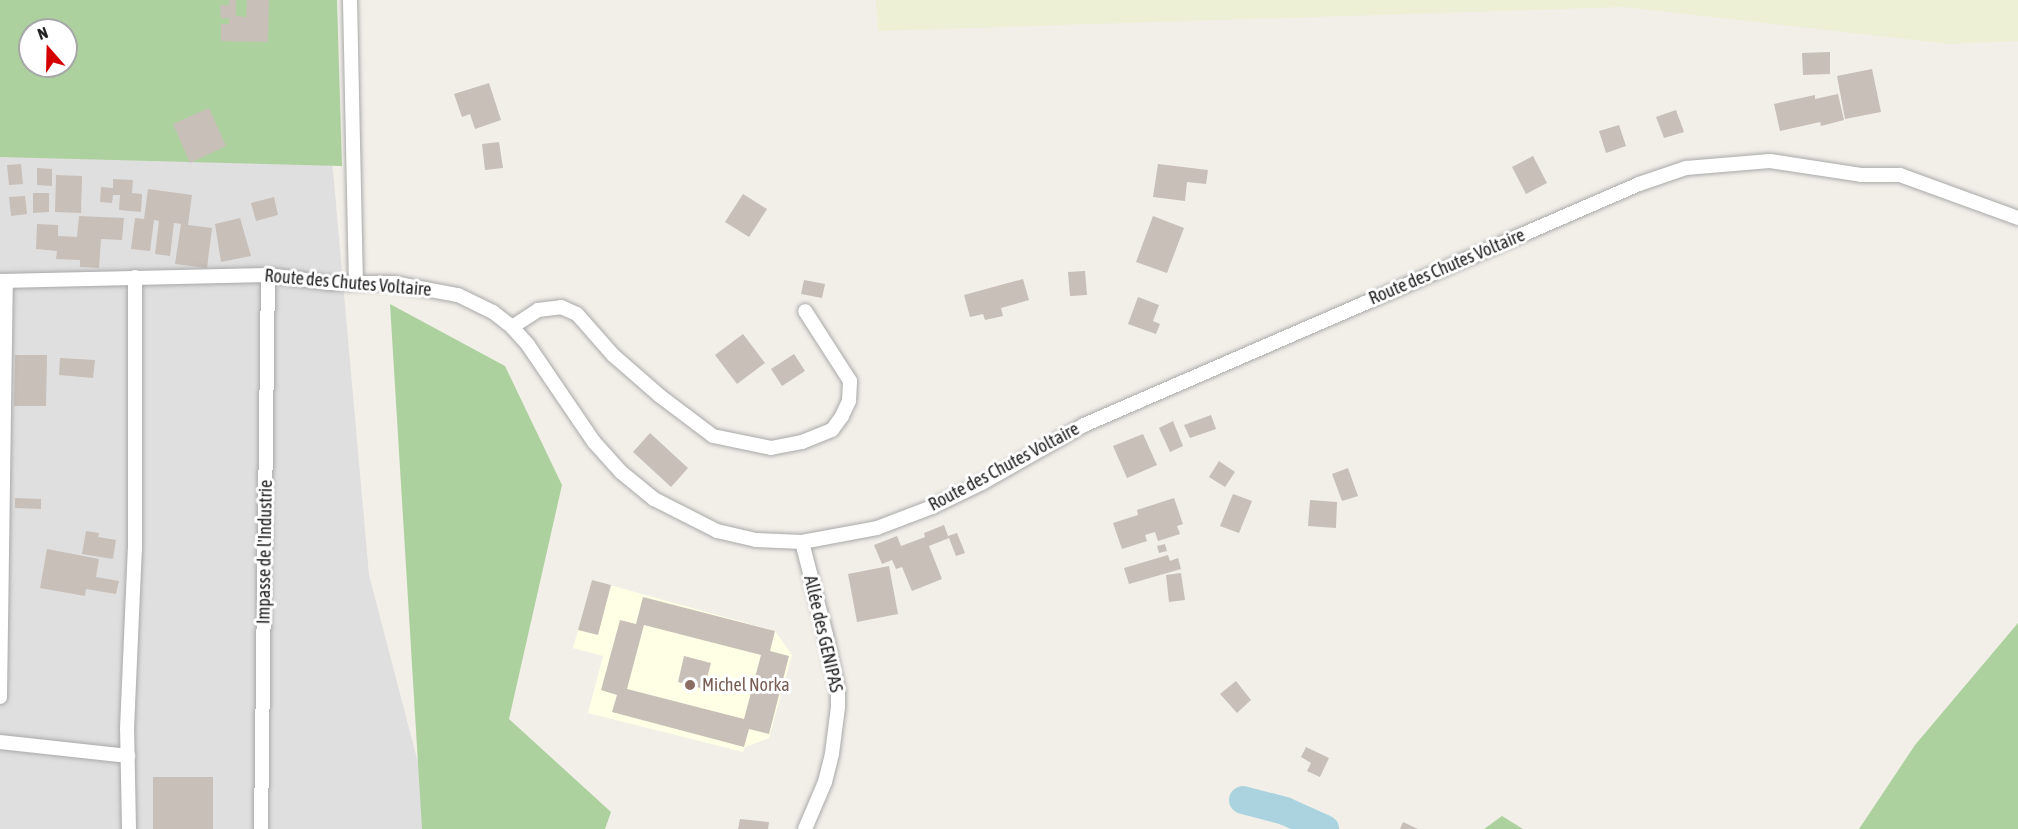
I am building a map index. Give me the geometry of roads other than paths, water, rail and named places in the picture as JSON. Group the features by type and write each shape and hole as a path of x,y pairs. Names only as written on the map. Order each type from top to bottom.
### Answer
{"street":[{"path":"350,0 356,282"},
{"name":"Route des Chutes Voltaire","path":"3,281 268,275 330,283 393,283 445,291 475,301 512,327 528,345 594,442 621,472 654,499 717,531 756,540 802,542 877,528 932,507 982,483 1084,425 1639,184 1686,168 1770,161 1861,175 1900,175 2018,218"},
{"name":"Impasse de l'Industrie","path":"261,829 268,275"},
{"path":"129,829 128,756 135,549 135,277"},
{"path":"0,697 3,281"},
{"path":"512,327 538,310 561,307 577,315 613,355 660,396 713,436 771,448 802,442 832,430 849,401 850,381 805,312"},
{"name":"Allée des GENIPAS","path":"802,542 838,690 838,707 827,773 805,829"},
{"path":"0,742 128,756"}],"waterway":[{"path":"1243,800 1285,811 1325,829"}],"place":[{"name":"Michel Norka","path":"690,685"}]}
